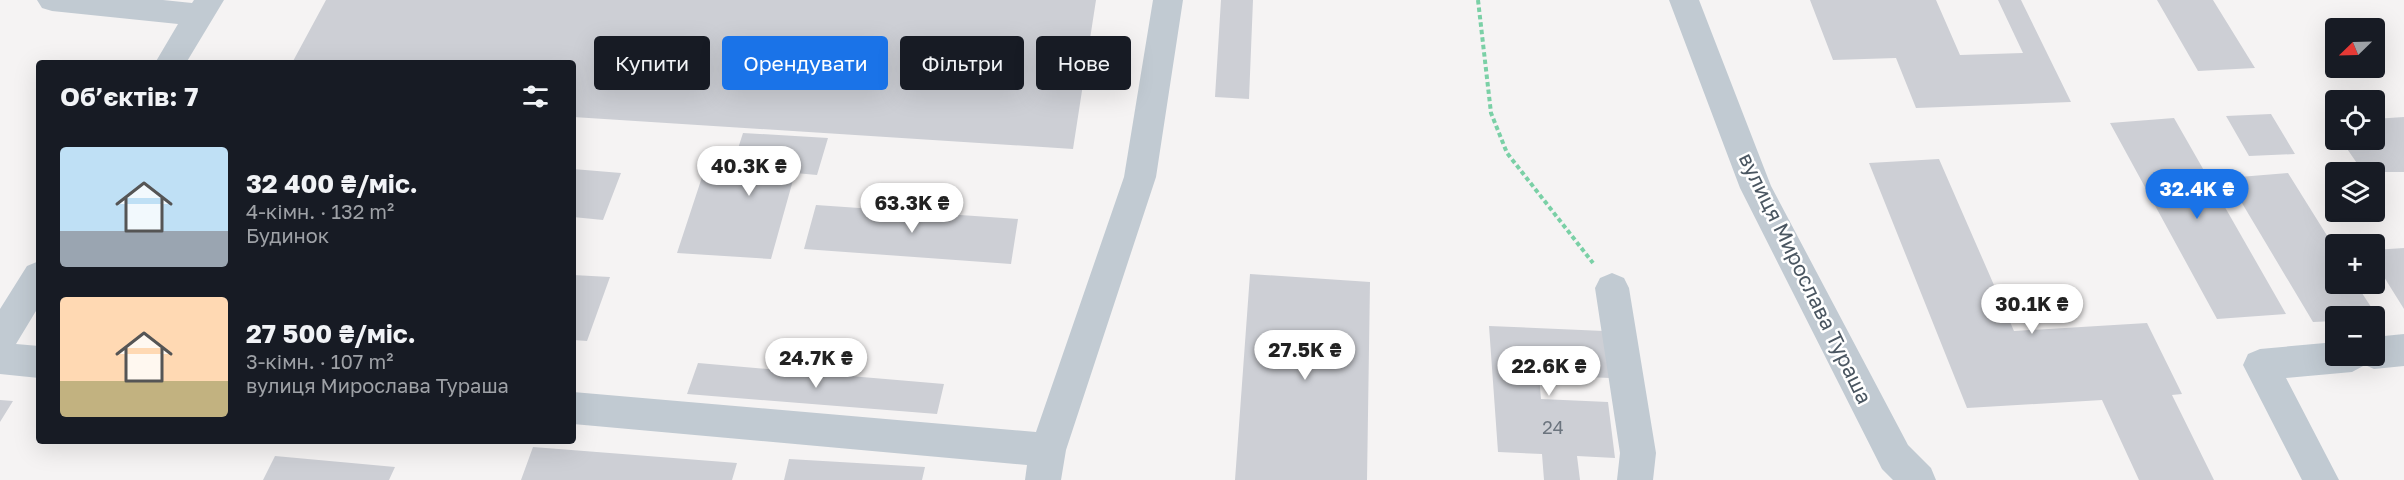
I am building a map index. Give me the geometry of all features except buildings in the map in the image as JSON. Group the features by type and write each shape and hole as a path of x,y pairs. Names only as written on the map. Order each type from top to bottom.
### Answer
{"street":[{"path":"52,0 204,8 172,60"},
{"path":"576,408 1046,465 1140,177 1168,0"},
{"name":"вулиця Мирослава Тураша","path":"1684,0 1756,188 1895,457 1918,480"},
{"path":"0,339 36,281"},
{"path":"1612,288 1638,453 1635,480"},
{"path":"2385,352 2404,350"},
{"path":"0,358 36,362"},
{"path":"2321,480 2260,365 2325,359"}],"path":[{"path":"1478,0 1491,113 1507,153 1612,288"}]}
